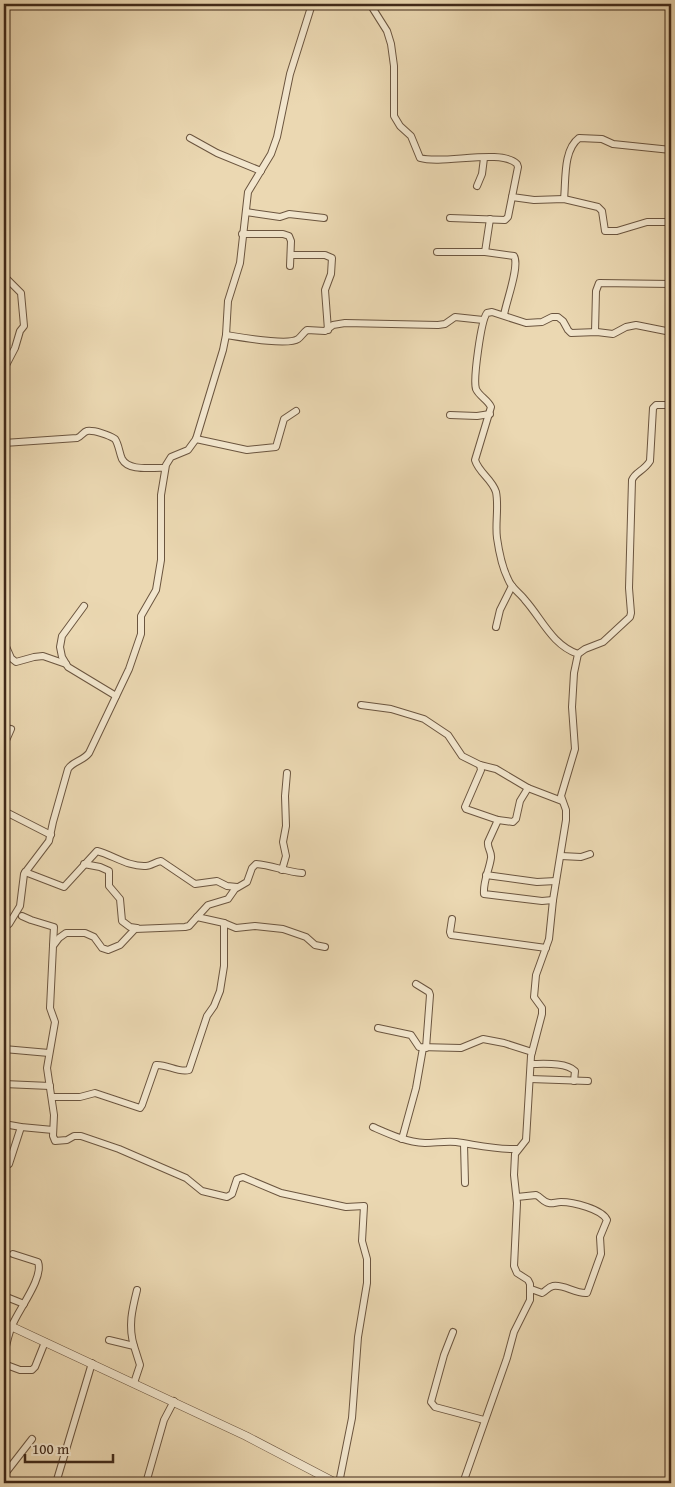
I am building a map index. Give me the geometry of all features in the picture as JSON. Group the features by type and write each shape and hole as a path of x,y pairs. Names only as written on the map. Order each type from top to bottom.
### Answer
{"street":[{"path":"4,928 9,924 20,906 25,872 46,845 68,769 89,753 129,669 141,634 141,616 158,586 161,560 161,495 165,468 172,458 188,450 196,439 226,335 228,301 240,263 242,234 249,189 271,154 277,137 290,74 312,4"},
{"path":"370,4 387,31 391,44 394,66 394,116 400,126 411,136 418,156 424,159 508,158 518,164 518,172 507,219 450,218"},
{"path":"190,138 217,153 261,171"},
{"path":"564,199 569,153 574,142 579,138 602,139 614,144 671,150"},
{"path":"477,186 482,174 484,158"},
{"path":"512,196 534,200 564,199 600,209 605,231 617,231 647,222 671,222"},
{"path":"246,212 280,217 289,214 324,218"},
{"path":"485,252 490,219"},
{"path":"242,234 286,234 290,239 290,266"},
{"path":"437,252 485,252 515,257 512,284 504,315"},
{"path":"291,255 325,255 332,258 331,274 325,290 328,330"},
{"path":"4,276 21,293 21,307 25,323 4,369"},
{"path":"595,332 596,291 599,283 671,284"},
{"path":"578,654 562,646 542,625 526,600 508,580 500,557 497,538 496,492 493,485 478,468 475,460 490,414 490,404 476,389 476,367 483,320 488,312 504,315 526,323 542,322 552,317 558,317 564,320 571,333 595,332 612,334 626,327 636,325 671,332"},
{"path":"226,335 268,341 294,340 299,339 306,330 321,332 328,330 333,325 344,322 438,325 445,324 456,317 483,320"},
{"path":"463,1483 507,1358 514,1332 530,1300 531,1289 528,1280 515,1270 517,1197 514,1175 515,1154 526,1140 532,1052 542,1010 534,998 536,975 549,939 566,815 561,796 575,749 572,707 574,673 578,654 603,642 630,617 632,480 635,475 646,468 650,461 653,408 656,405 671,405"},
{"path":"196,439 244,450 276,447 284,420 296,411"},
{"path":"450,414 472,416 490,414"},
{"path":"4,443 77,438 85,432 90,432 107,435 115,439 122,458 129,465 165,468"},
{"path":"496,627 500,610 512,586"},
{"path":"66,664 60,652 61,640 84,606"},
{"path":"4,642 11,658 16,662 42,656 66,664 116,696"},
{"path":"361,705 391,709 424,719 443,730 451,738 462,756 480,765 487,765 496,769 528,788 562,801"},
{"path":"4,745 11,729"},
{"path":"480,765 481,770 465,808 498,820 515,821 520,801 528,788"},
{"path":"282,870 286,859 283,842 286,826 285,796 287,772"},
{"path":"4,811 50,834"},
{"path":"498,820 488,842 491,858 486,875 484,895 542,901 553,900"},
{"path":"25,872 64,886 97,851 123,862 143,866 150,866 161,861 195,884 217,881 227,886 237,887"},
{"path":"561,856 581,858 590,854"},
{"path":"84,864 109,870 109,886 120,898 122,921 130,927 139,928 189,926 208,905 228,898 237,887 247,882 252,868 256,864 269,865 282,870 302,873"},
{"path":"486,875 534,882 556,881"},
{"path":"8,1325 174,1401 337,1483 352,1418 358,1337 367,1283 367,1259 362,1241 364,1206 346,1207 281,1193 243,1177 237,1179 230,1196 202,1191 189,1179 119,1149 77,1136 67,1140 55,1141 53,1136 54,1115 47,1068 55,1022 50,1008 54,927 22,916"},
{"path":"197,917 224,923 236,928 255,926 283,929 306,937 315,945 325,947"},
{"path":"452,918 451,935 546,948"},
{"path":"52,1097 80,1097 95,1093 140,1108 156,1065 160,1064 183,1071 189,1070 206,1016 214,1006 220,991 224,966 224,923"},
{"path":"53,946 66,933 85,933 94,937 102,948 108,950 120,945 132,930 139,928"},
{"path":"402,1139 416,1088 424,1048 430,995 416,984"},
{"path":"378,1028 411,1035 420,1047 424,1048 461,1048 483,1039 504,1043 532,1052"},
{"path":"4,1049 50,1053"},
{"path":"531,1064 572,1068 574,1071 574,1081"},
{"path":"530,1079 588,1081"},
{"path":"4,1084 50,1086"},
{"path":"4,1124 21,1128 53,1130"},
{"path":"373,1127 402,1139 421,1142 445,1141 484,1145 496,1150 518,1149"},
{"path":"4,1167 9,1164 21,1128"},
{"path":"464,1144 466,1183"},
{"path":"517,1197 539,1195 543,1201 551,1204 561,1202 583,1205 605,1216 607,1220 600,1237 602,1254 587,1293 555,1286 542,1293 531,1289"},
{"path":"4,1356 8,1325 24,1304 35,1284 39,1264 38,1262 13,1254"},
{"path":"134,1383 140,1365 131,1337 131,1316 137,1290"},
{"path":"4,1296 24,1304"},
{"path":"452,1332 431,1402 435,1407 484,1420"},
{"path":"109,1340 134,1346"},
{"path":"4,1364 20,1370 32,1370 45,1342"},
{"path":"56,1483 92,1363"},
{"path":"146,1483 164,1420 174,1401"},
{"path":"4,1475 32,1439"}]}
